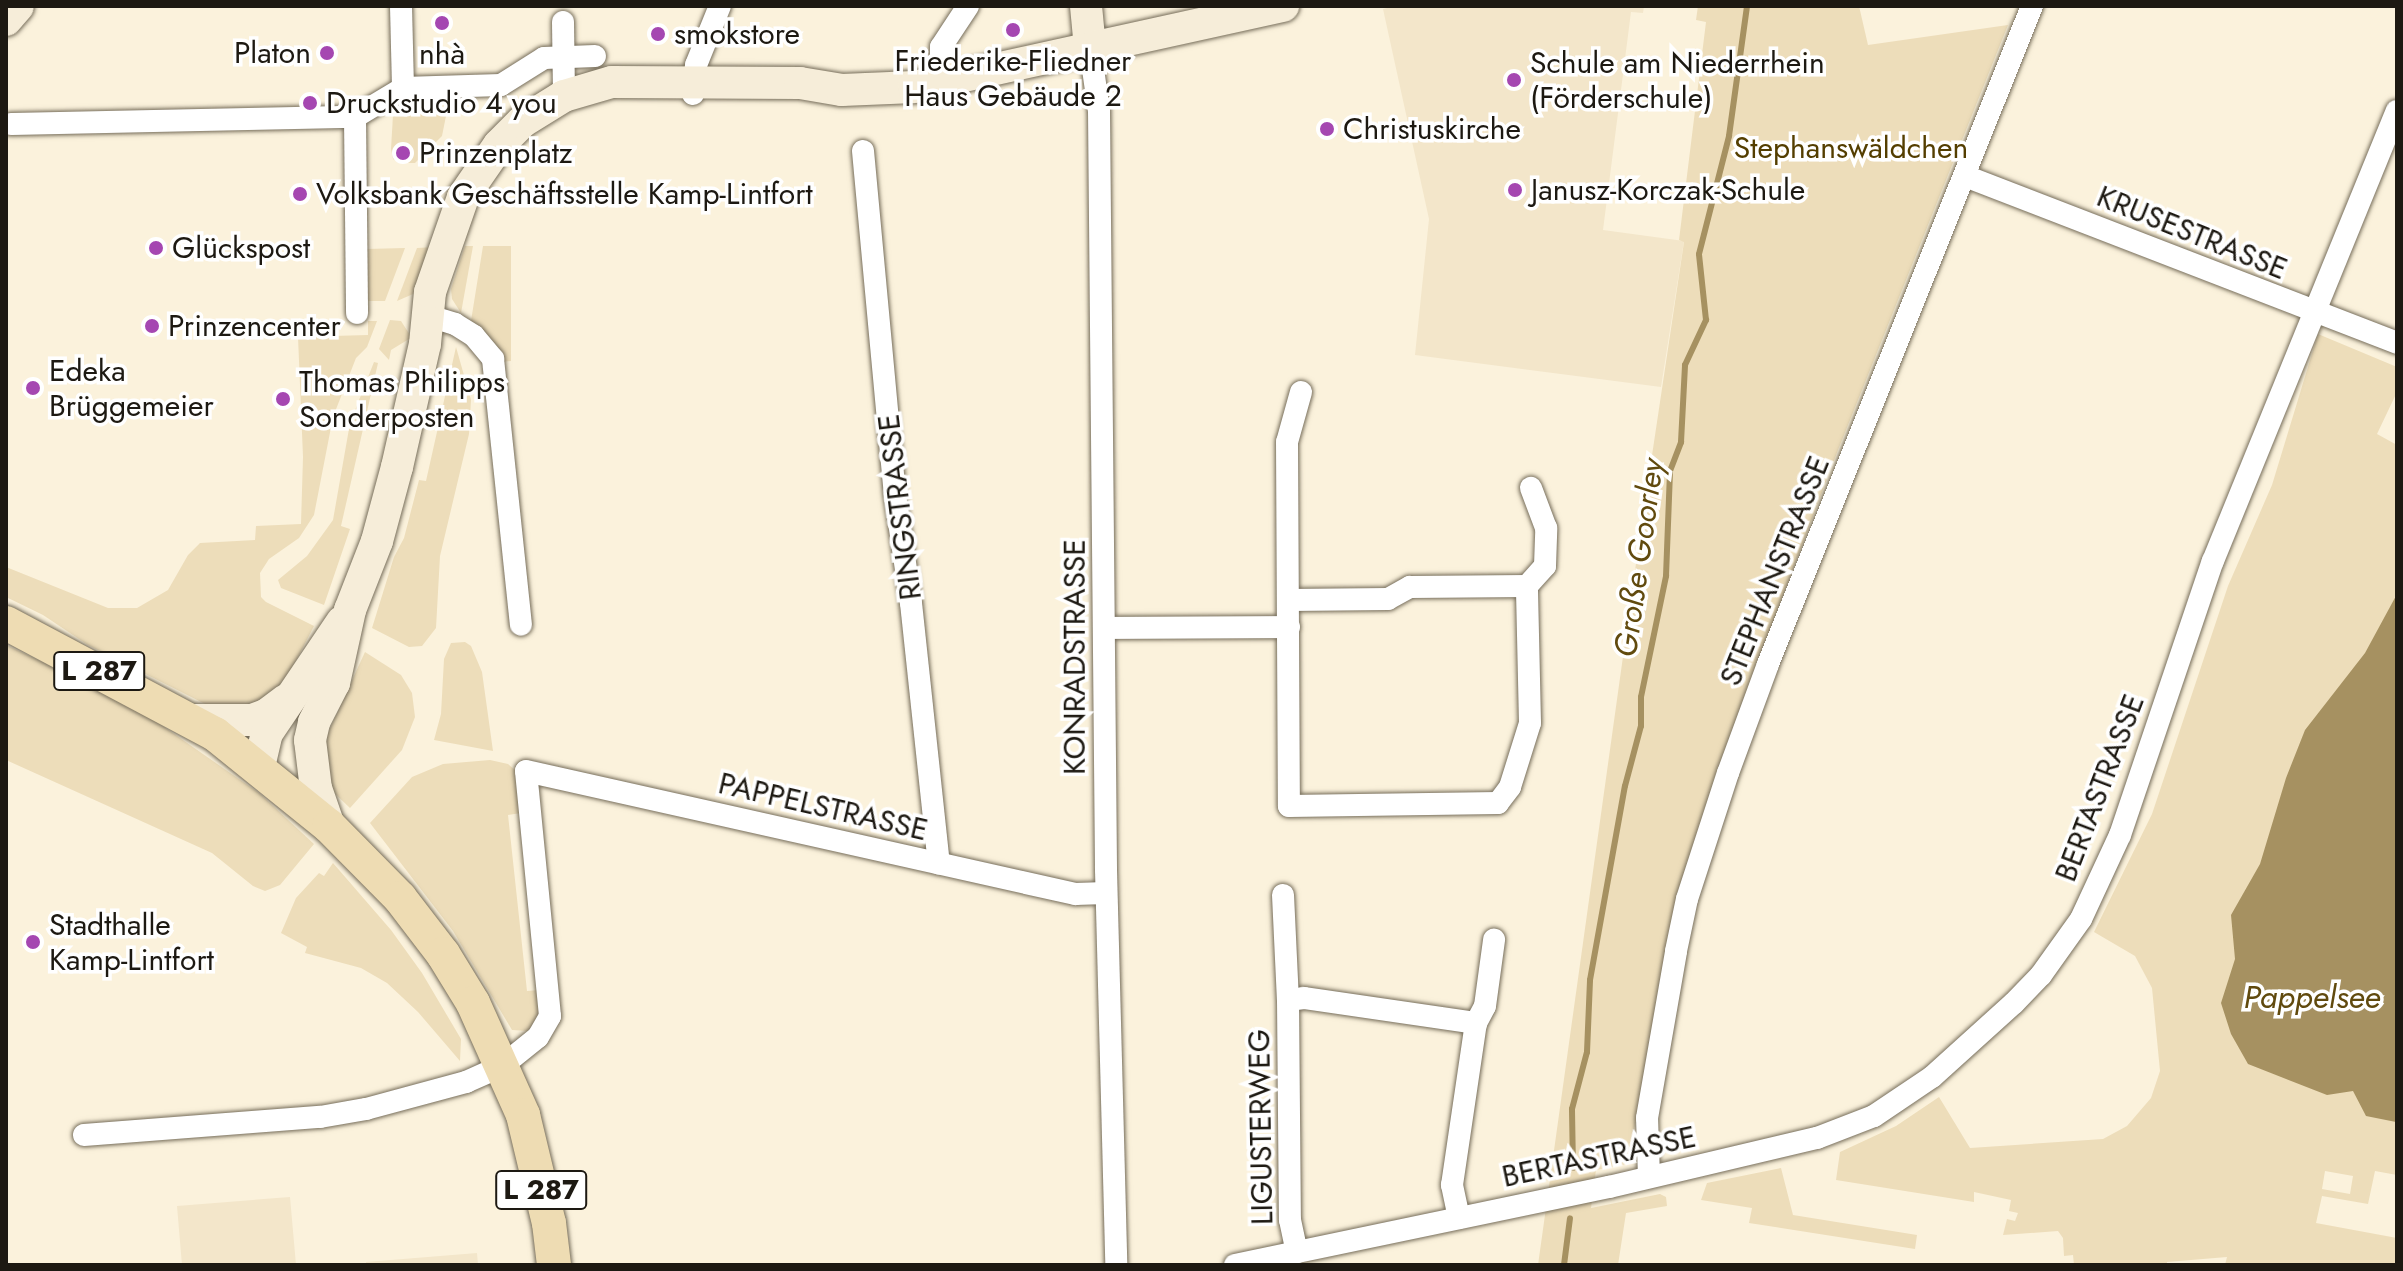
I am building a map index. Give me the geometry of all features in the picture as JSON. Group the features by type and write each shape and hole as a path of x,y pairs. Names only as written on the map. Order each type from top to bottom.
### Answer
{"main road":[{"path":"6,20 18,6"},
{"path":"1086,6 1090,48"},
{"path":"259,767 285,751 314,722 334,683 350,610 381,526 429,316 430,292 439,258 473,181 499,145 522,122 612,82 693,87 800,83 842,90 887,89 941,82 1283,6"},
{"path":"259,767 267,733 350,610"},
{"name":"L 287","path":"6,623 192,720 259,767 329,826 400,898 443,954 473,1003 502,1066 527,1129 549,1223 554,1265"},
{"path":"192,720 252,720 266,715 292,695"},
{"path":"314,722 310,761 329,826"}],"street":[{"path":"401,6 403,88"},
{"path":"693,87 720,6"},
{"path":"941,82 941,47 968,6"},
{"name":"STEPHANSTRASSE","path":"1649,1177 1647,1118 1676,951 1692,885 1768,664 2032,6"},
{"path":"561,104 565,57 563,22"},
{"name":"KONRADSTRASSE","path":"1090,48 1099,111 1106,893 1116,1265"},
{"path":"11,124 355,117 403,88 501,85 544,58 595,56"},
{"name":"BERTASTRASSE","path":"1235,1265 1274,1261 1297,1252 1801,1143 1874,1116 1943,1068 2041,975 2081,919 2120,835 2213,561 2397,111"},
{"path":"355,117 357,313"},
{"name":"RINGSTRASSE","path":"863,151 895,495 911,603 939,864"},
{"name":"KRUSESTRASSE","path":"1965,176 2314,314 2397,343"},
{"path":"429,316 455,324 474,336 493,359 521,625"},
{"path":"1301,392 1287,442 1289,806 1498,803 1510,787 1530,723 1527,586 1545,566 1546,541 1546,528 1531,488"},
{"path":"1289,600 1388,599 1410,587 1527,586"},
{"path":"1106,628 1289,627"},
{"name":"PAPPELSTRASSE","path":"502,1066 538,1037 550,1016 526,771 1075,894 1106,893"},
{"name":"LIGUSTERWEG","path":"1283,895 1288,1000 1290,1220 1297,1252"},
{"path":"1459,1218 1452,1185 1476,1023 1485,1006 1494,940"},
{"name":"LIGUSTERWEG","path":"1288,1000 1304,998 1476,1023"},
{"path":"84,1135 320,1117 466,1082 502,1066"}],"shaded area":[{"name":"Janusz-Korczak-Schule","path":"1395,6 1644,6 1643,13 1631,12 1603,230 1684,241 1661,387 1415,355 1429,219 1383,9"},
{"path":"290,1197 296,1265 182,1265 177,1206"},
{"path":"477,1253 478,1265 366,1265 366,1262"}],"green space":[{"name":"Stephanswäldchen","path":"1698,6 1859,6 1868,45 2008,25 1838,450 1716,773 1685,877 1627,1164 1596,1170 1591,1208 1660,1194 1666,1197 1667,1206 1626,1213 1618,1265 1538,1265 1684,242 1679,240 1706,22 1696,20"},
{"path":"429,99 437,101 446,116 442,136 415,163 399,163 393,159 391,149 393,115 408,103"},
{"path":"465,246 473,246 461,313 452,299 451,289"},
{"path":"483,246 511,246 511,361 501,362 495,345 471,321"},
{"path":"435,247 420,291 397,301 417,248"},
{"path":"405,248 385,301 367,301 366,249"},
{"path":"390,320 401,321 410,335 409,339 391,350 389,360 379,349"},
{"path":"368,321 377,321 367,347 356,358 333,417 314,515 299,538 269,559 260,573 261,597 266,602 314,626 283,686 261,707 217,710 88,645 43,615 6,597 6,567 108,608 137,608 168,590 188,555 200,543 255,540 256,526 301,524 303,457 298,337 368,335"},
{"path":"2318,334 2397,367 2397,392 2377,434 2397,445 2397,1175 2375,1171 2368,1204 2322,1196 2316,1223 2397,1238 2397,1265 2225,1265 2227,1257 2167,1262 2167,1265 2074,1265 2073,1255 2064,1256 2063,1238 2058,1231 2003,1235 2007,1219 2015,1221 2018,1213 2009,1211 2011,1200 1974,1192 1974,1202 1836,1180 1840,1152 1896,1126 1939,1097 1970,1148 2103,1139 2127,1126 2151,1098 2160,1071 2152,988 2135,956 2094,932 2152,814 2228,586 2272,485","holes":["2325,1171 2353,1176 2350,1194 2322,1189"]},
{"path":"456,347 471,400 469,434 440,556 436,628 422,646 409,647 372,628 394,557 404,538 419,480 426,481"},
{"path":"374,362 378,363 341,526 350,529 324,605 281,588 278,580 307,556 333,520 350,423"},
{"path":"465,642 471,646 482,672 493,751 434,740 441,714 444,659 451,643"},
{"path":"6,645 101,689 157,722 259,793 314,844 280,885 265,891 253,886 212,853 6,760"},
{"path":"365,652 401,675 412,693 415,717 402,750 350,808 330,789 322,768 327,735"},
{"path":"490,760 508,764 517,772 521,813 508,815 527,991 540,990 541,1017 529,1031 512,1030 453,931 370,823 412,777 443,764"},
{"path":"333,863 391,930 422,973 461,1039 460,1061 418,1012 387,983 361,968 305,953 307,947 281,933 296,898 319,873 324,876"},
{"path":"1781,1168 1793,1215 1917,1235 1915,1249 1749,1223 1752,1208 1701,1200 1707,1183"}],"water":[{"name":"Pappelsee","path":"2397,594 2396,1122 2366,1116 2353,1091 2327,1095 2248,1064 2231,1034 2221,1003 2235,959 2231,915 2260,864 2286,778 2305,730 2365,653"}],"waterway":[{"name":"Große Goorley","path":"1573,1168 1572,1109 1587,1052 1590,980 1625,786 1641,726 1641,697 1666,576 1670,471 1681,442 1685,365 1706,320 1699,254 1729,136 1747,6"},
{"name":"Große Goorley","path":"1564,1265 1570,1218"}],"place":[{"name":"nhà","path":"442,23"},
{"name":"Friederike-Fliedner Haus Gebäude 2","path":"1013,30"},
{"name":"smokstore","path":"658,34"},
{"name":"Platon","path":"327,53"},
{"name":"Schule am Niederrhein (Förderschule)","path":"1514,80"},
{"name":"Druckstudio 4 you","path":"310,103"},
{"name":"Christuskirche","path":"1327,129"},
{"name":"Prinzenplatz","path":"403,153"},
{"name":"Janusz-Korczak-Schule","path":"1515,190"},
{"name":"Volksbank Geschäftsstelle Kamp-Lintfort","path":"300,194"},
{"name":"Glückspost","path":"156,248"},
{"name":"Prinzencenter","path":"152,326"},
{"name":"Edeka Brüggemeier","path":"33,388"},
{"name":"Thomas Philipps Sonderposten","path":"283,399"},
{"name":"Stadthalle Kamp-Lintfort","path":"33,942"}]}
